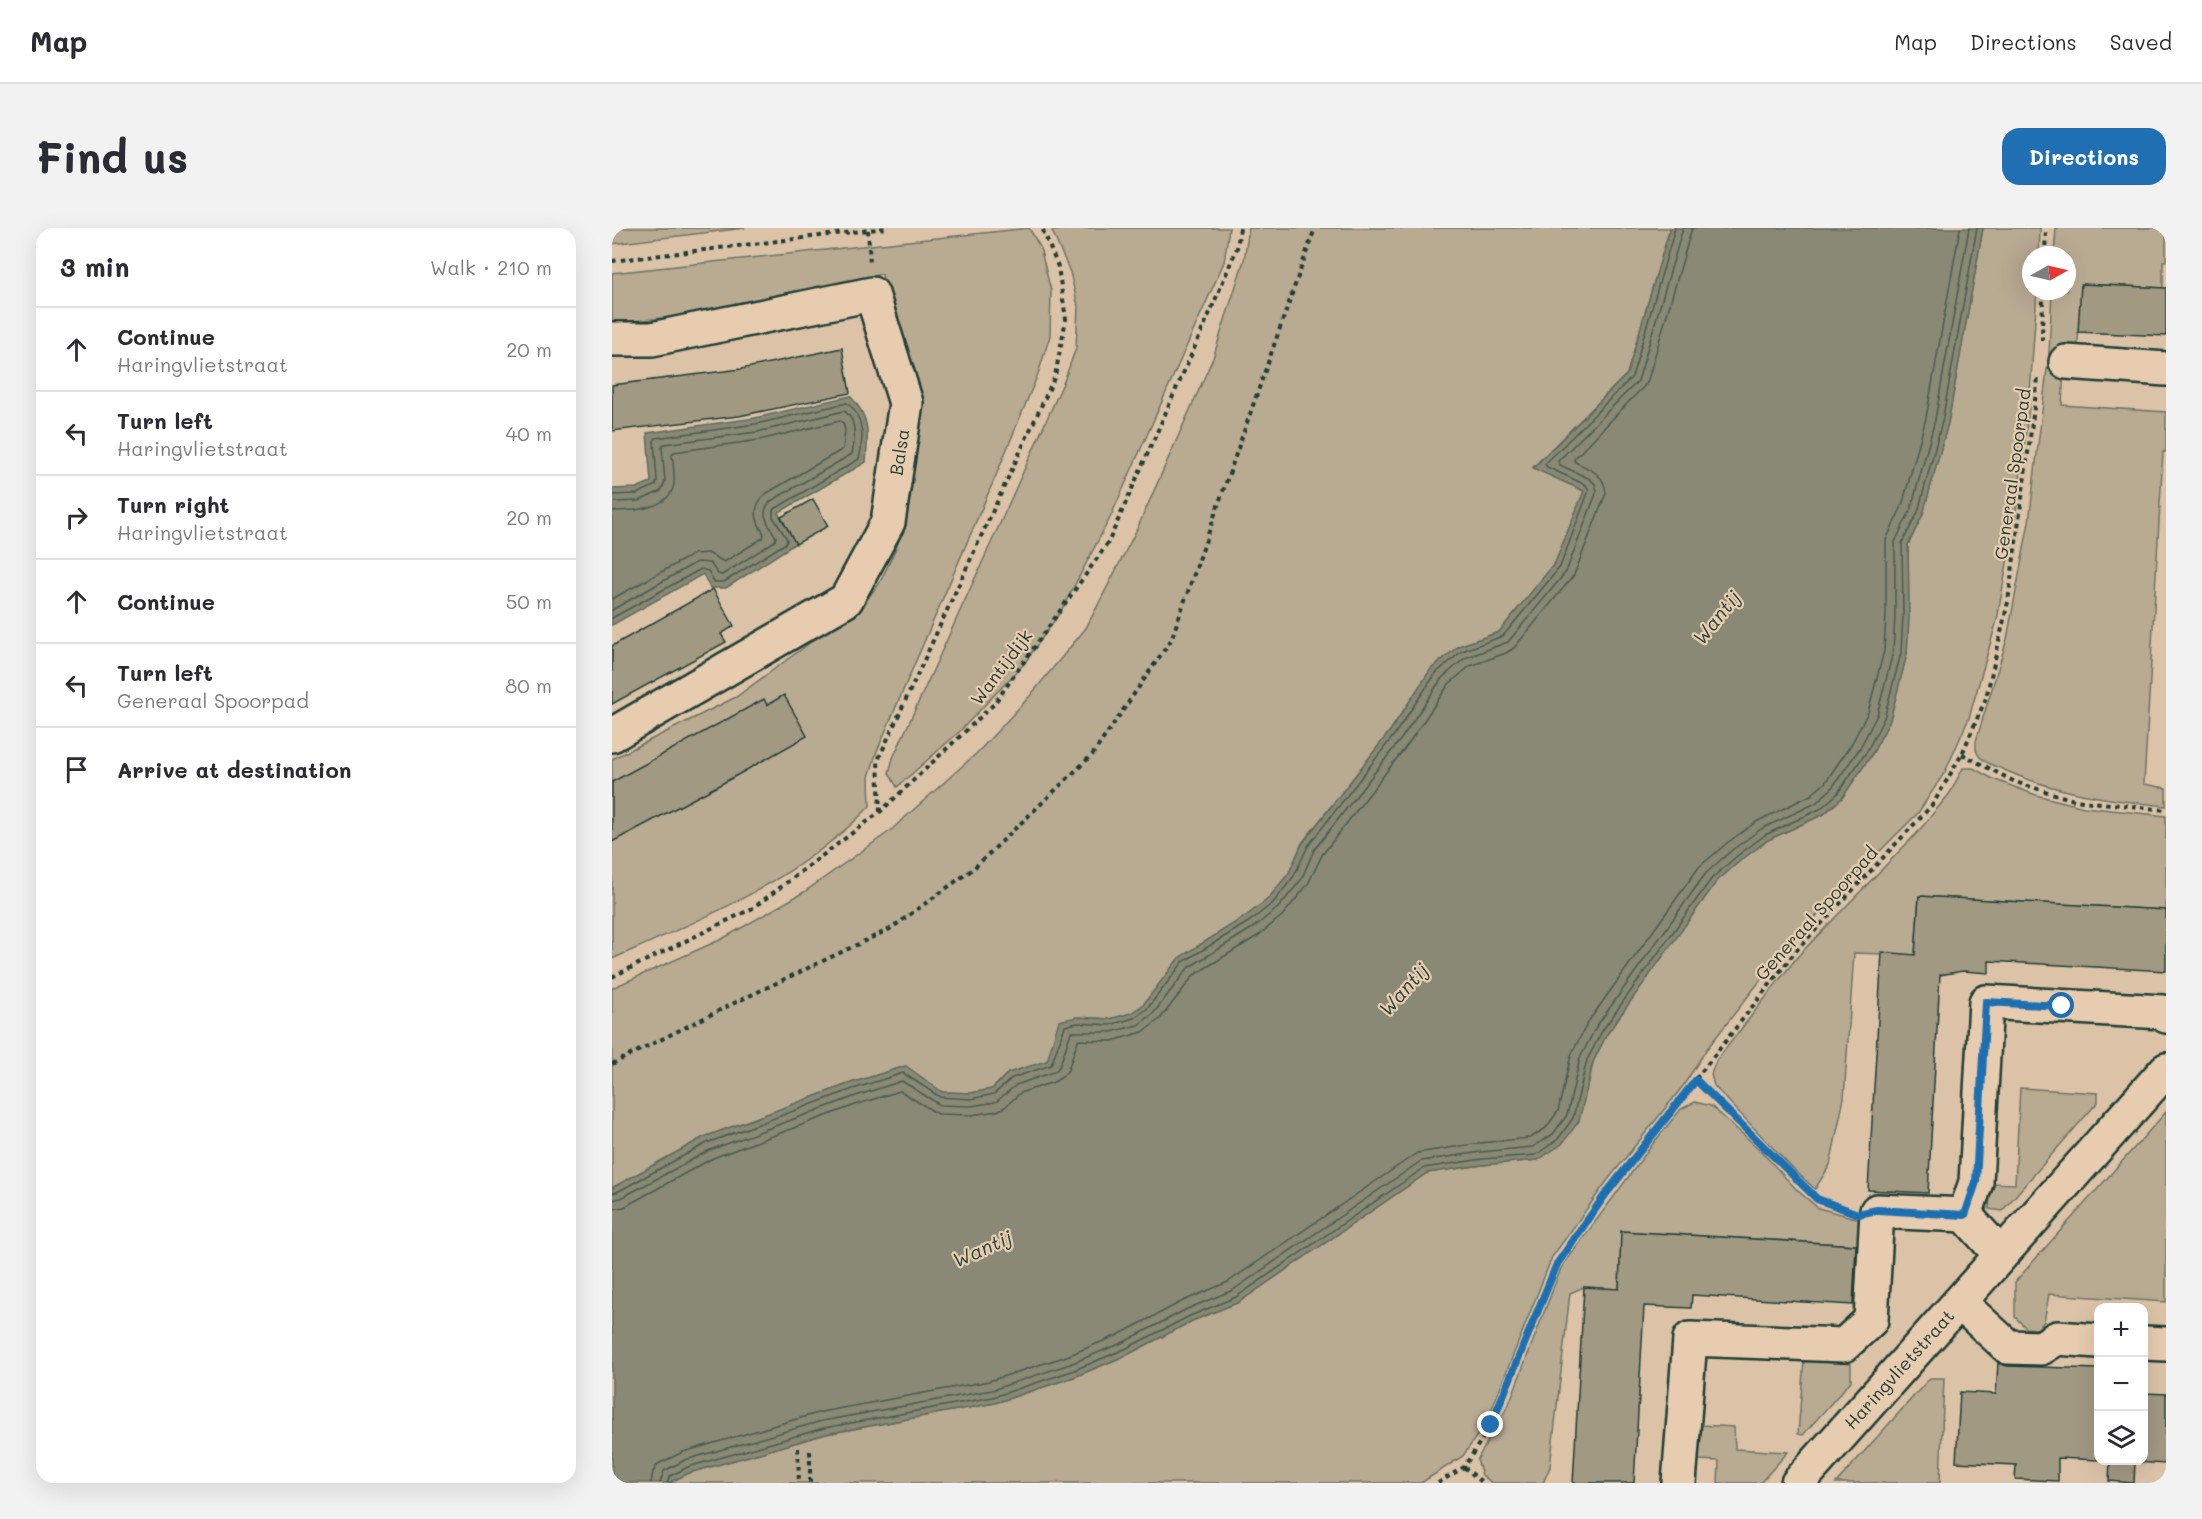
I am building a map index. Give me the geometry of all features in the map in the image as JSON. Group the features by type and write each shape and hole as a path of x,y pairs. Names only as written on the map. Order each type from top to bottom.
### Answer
{"street":[{"name":"Balsa","path":"612,339 652,339 872,294 906,403 888,522 846,600 612,735"},
{"path":"2049,361 2166,369"},
{"path":"1965,1215 1976,1182 1986,1002 2163,1012 2166,1016"},
{"name":"Haringvlietstraat","path":"1798,1483 2166,1070"},
{"path":"1679,1483 1690,1339 1844,1344 1871,1320 1877,1210 1965,1215 2000,1254"},
{"path":"1959,1302 2008,1347 2040,1348 2057,1338 2094,1341"},
{"path":"2148,1343 2166,1344"}],"path":[{"path":"612,261 886,228"},
{"path":"880,812 878,760 1055,376 1066,319 1058,267 1042,228"},
{"name":"Wantijdijk","path":"612,977 753,908 880,812 994,704 1108,543 1237,248 1240,228"},
{"path":"612,1064 726,1006 890,929 973,869 1094,754 1171,640 1315,228"},
{"path":"2045,246 2046,228"},
{"name":"Generaal Spoorpad","path":"1438,1483 1464,1467 1491,1425 1557,1264 1605,1195 1796,951 1933,804 1962,754 1986,698 2008,602 2049,361 2044,300"},
{"path":"1962,754 2015,782 2074,800 2166,810"},
{"path":"1696,1080 1817,1199 1858,1214 1877,1210"},
{"path":"798,1448 799,1483"},
{"path":"810,1451 810,1483"},
{"path":"1464,1467 1483,1483"}],"shaded area":[{"path":"612,228 745,228 612,244"},
{"path":"1029,228 1040,247 1051,291 1050,336 1038,374 997,473 877,751 869,777 870,806 843,832 782,876 715,912 612,959 612,759 736,697 863,604 879,584 897,546 909,503 914,453 882,274 836,284 834,292 703,314 612,323 612,273"},
{"path":"1075,228 1229,228 1224,262 1111,516 1061,611 1024,664 959,732 897,787 889,773 893,758 1064,381 1076,348 1078,306 1070,272 1052,231"},
{"path":"1249,228 1670,228 1627,374 1533,467 1584,491 1555,563 1499,632 1459,646 1431,669 1390,731 1302,843 1289,873 1268,899 1246,916 1179,958 1143,1005 1131,1013 1110,1019 1077,1017 1047,1061 1008,1073 992,1089 971,1093 942,1092 905,1066 851,1083 704,1137 612,1188 612,988 722,939 804,892 890,831 978,752 1029,697 1086,628 1137,529 1213,358 1244,260"},
{"path":"1983,228 2040,228 2039,246 2022,246 2022,300 2036,300 2029,407 2015,518 1997,620 1969,718 1945,772 1918,813 1832,899 1778,958 1706,1050 1683,1086 1607,1181 1552,1257 1487,1421 1463,1456 1421,1483 668,1483 689,1473 826,1434 995,1403 1074,1377 1127,1355 1192,1321 1239,1302 1427,1173 1538,1160 1589,1083 1593,1062 1607,1034 1717,881 1768,840 1824,814 1842,798 1872,754 1890,720 1907,654 1908,545 1923,514 1948,423"},
{"path":"2056,228 2166,228 2163,288 2082,284 2077,356 2049,354 2052,300 2076,300 2076,246 2055,246"},
{"path":"2047,369 2064,370 2062,405 2166,412 2166,452 2163,452 2144,784 2166,788 2166,806 2062,790 1991,764 1983,760 1976,750 1976,741 2007,639 2029,522"},
{"path":"1963,768 1973,768 1993,779 2036,795 2084,807 2166,816 2166,910 1919,896 1915,955 1854,953 1844,1098 1830,1165 1815,1189 1714,1086 1711,1074 1716,1061 1798,956 1917,833 1950,793"},
{"path":"2020,1088 2098,1093 2098,1102 2002,1211 1989,1209 1991,1183 2015,1184"},
{"path":"1695,1102 1711,1106 1757,1147 1797,1190 1818,1208 1860,1219 1859,1245 1622,1231 1619,1289 1584,1287 1570,1293 1550,1467 1543,1483 1492,1483 1482,1475 1477,1460 1509,1404 1561,1268 1655,1141 1681,1109"},
{"path":"2166,1112 2166,1302 2049,1294 2044,1322 2037,1329 2026,1328 2015,1317 2015,1282"},
{"path":"1804,1359 1851,1364 1851,1381 1803,1435 1798,1434"},
{"path":"1930,1378 1944,1378 1940,1483 1836,1483"},
{"path":"1700,1425 1734,1427 1735,1449 1788,1452 1760,1483 1718,1483 1719,1461 1697,1460"}],"water":[{"name":"Wantij","path":"1670,228 1983,228 1948,423 1923,514 1908,545 1907,654 1890,720 1872,754 1842,798 1824,814 1768,840 1717,881 1607,1034 1593,1062 1579,1121 1562,1144 1538,1160 1427,1173 1239,1302 1192,1321 1127,1355 1074,1377 995,1403 826,1434 689,1473 668,1483 612,1483 612,1188 704,1137 851,1083 906,1066 942,1092 971,1093 992,1089 1008,1073 1047,1061 1059,1021 1077,1017 1110,1019 1131,1013 1143,1005 1179,958 1246,916 1268,899 1289,873 1302,844 1390,731 1431,669 1459,646 1499,632 1555,563 1584,491 1533,468 1627,374"},
{"path":"850,396 862,412 867,426 866,462 778,513 796,543 726,588 710,588 703,574 612,625 612,489 636,488 651,482 647,433 755,418"}],"building":[{"path":"2081,284 2166,288 2166,336 2078,332"},
{"path":"842,348 850,393 739,416 612,431 612,385 741,369"},
{"path":"813,499 828,526 796,544 781,517"},
{"path":"713,589 734,626 721,634 726,642 612,704 612,646"},
{"path":"784,695 807,736 612,842 612,782 764,699 767,705"},
{"path":"1919,896 2166,910 2166,971 1989,961 1989,973 1963,971 1940,975 1928,1193 1868,1190 1882,952 1915,955"},
{"path":"1621,1231 1856,1245 1853,1305 1692,1295 1691,1308 1644,1306 1634,1483 1573,1483 1584,1287 1619,1289"},
{"path":"1998,1363 2007,1366 2094,1369 2094,1460 2058,1458 2058,1481 2015,1479 2016,1465 1956,1462 1960,1392 1996,1394"},
{"path":"2148,1393 2166,1394 2166,1464 2148,1463"},
{"path":"2110,1465 2135,1465 2134,1483 2109,1481"}],"route":[{"path":"1491,1425 1557,1264 1605,1195 1696,1080 1817,1199 1858,1214 1877,1210 1965,1215 1976,1182 1986,1002 2062,1006"}]}
